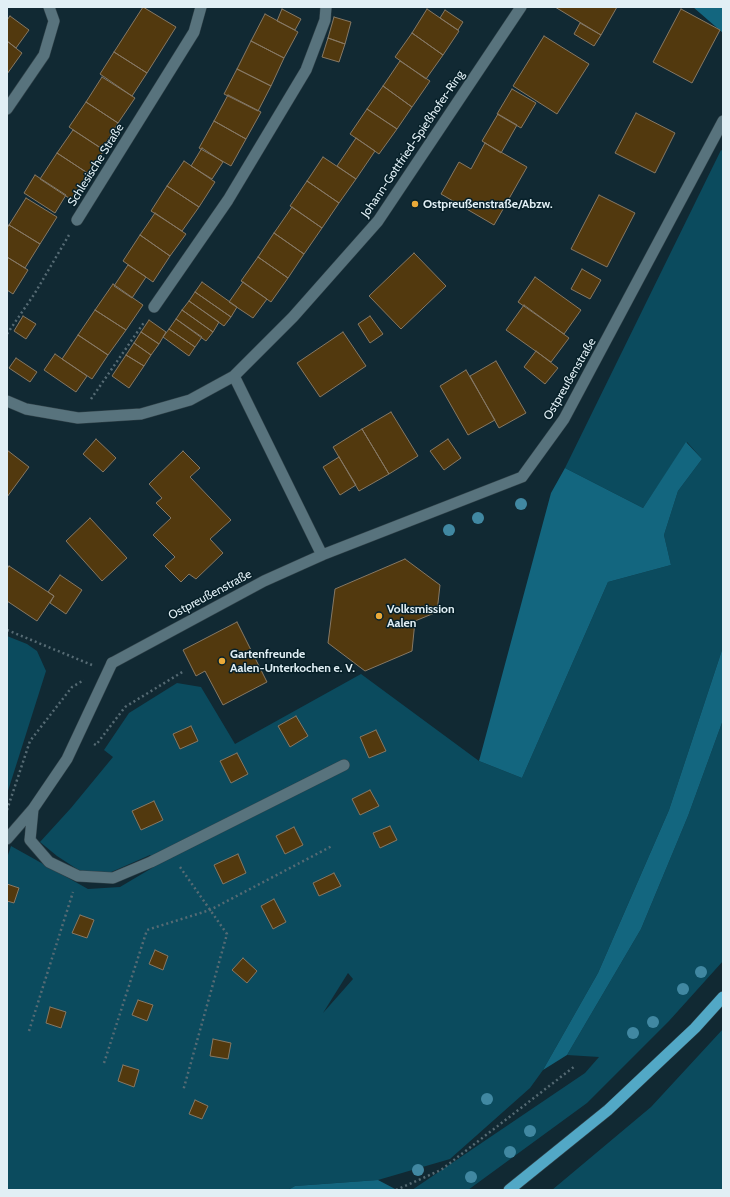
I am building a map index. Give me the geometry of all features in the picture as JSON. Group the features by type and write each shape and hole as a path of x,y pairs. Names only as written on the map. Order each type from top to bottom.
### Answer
{"highway":[{"path":"509,1190 608,1110 695,1028 723,997"}],"street":[{"path":"7,109 44,55 54,21 49,7"},
{"name":"Schlesische Straße","path":"77,220 194,32 200,7"},
{"path":"154,307 228,200 306,70 325,20 326,7"},
{"name":"Johann-Gottfried-Spießhofer-Ring","path":"7,401 26,409 78,418 141,414 190,400 234,376 294,317 378,221 520,7"},
{"name":"Ostpreußenstraße","path":"112,663 264,581 322,555 522,477 564,419 723,121"},
{"path":"234,376 322,555"},
{"path":"7,839 33,809 67,759 112,663"},
{"path":"33,809 30,840 49,862 78,876 113,878 170,852 344,765"}],"path":[{"name":"Schlesische Straße","path":"7,334 35,293 77,220"},
{"path":"78,418 154,307"},
{"path":"7,630 102,669"},
{"path":"7,811 30,741 72,687 112,663"},
{"path":"96,745 125,707 184,671"},
{"path":"104,1063 147,930 210,910 332,846"},
{"path":"170,852 227,934 183,1091"},
{"path":"29,1031 78,876"},
{"path":"396,1190 441,1170 576,1066"}],"shaded area":[{"path":"693,7 723,7 723,33"},
{"path":"721,150 723,151 723,647 669,810 598,973 543,1070 530,1088 450,1159 378,1180 295,1186 288,1190 7,1190 7,858 11,846 88,889 120,887 157,865 150,855 109,873 80,871 57,856 40,842 71,808 113,757 104,750 129,713 177,683 201,687 235,744 361,674 479,761 522,778 608,582 671,565 664,535 678,491 702,459 687,442 643,508 565,468","holes":["348,973 353,979 323,1013"]},
{"path":"686,442 702,459 678,491 664,535 671,565 608,582 522,778 479,761 551,493 565,468 643,508"},
{"path":"7,636 27,644 37,651 46,671 7,794"},
{"path":"723,647 723,720 688,816 641,929 567,1055 543,1070 598,973 669,810"},
{"path":"723,720 723,961 669,1021 587,1103 468,1190 412,1190 585,1073 599,1057 567,1055 641,929 688,816"},
{"path":"723,1029 723,1190 552,1190 651,1107"},
{"path":"378,1180 397,1190 288,1190 295,1186"}],"building":[{"path":"143,7 176,27 147,73 114,52"},
{"path":"555,7 617,7 601,35"},
{"path":"282,9 301,19 295,30 277,21"},
{"path":"427,9 459,31 443,55 412,33"},
{"path":"681,9 720,30 692,83 653,62"},
{"path":"445,10 463,22 458,30 440,18"},
{"path":"265,14 298,32 284,58 251,41"},
{"path":"10,16 29,30 16,48 7,41 7,20"},
{"path":"334,17 351,22 345,44 328,38"},
{"path":"580,23 601,35 594,46 574,34"},
{"path":"412,33 443,55 426,79 395,57"},
{"path":"544,36 589,64 557,114 513,86"},
{"path":"328,38 345,44 339,62 322,57"},
{"path":"7,41 22,53 7,74"},
{"path":"251,41 284,58 271,86 237,69"},
{"path":"114,52 147,73 132,96 100,74"},
{"path":"400,61 430,81 412,107 383,86"},
{"path":"237,69 271,86 258,111 224,94"},
{"path":"102,77 135,98 118,123 86,102"},
{"path":"383,86 412,107 397,129 367,109"},
{"path":"512,89 536,103 521,128 497,114"},
{"path":"228,95 261,112 246,139 214,121"},
{"path":"86,102 118,123 102,149 69,127"},
{"path":"367,109 397,129 379,154 350,134"},
{"path":"636,113 675,133 655,173 615,153"},
{"path":"498,114 517,125 501,153 482,141"},
{"path":"214,121 246,139 231,166 199,148"},
{"path":"73,130 104,150 89,174 57,153"},
{"path":"356,138 375,151 356,179 337,166"},
{"path":"485,143 527,167 494,225 441,194 459,162 471,169"},
{"path":"202,148 223,162 212,179 191,166"},
{"path":"57,153 89,174 72,200 40,179"},
{"path":"323,157 356,179 339,203 307,181"},
{"path":"184,161 215,182 199,207 167,186"},
{"path":"35,175 66,195 55,213 24,193"},
{"path":"307,181 339,203 322,228 290,206"},
{"path":"167,186 199,207 182,231 151,211"},
{"path":"599,195 635,213 607,267 571,249"},
{"path":"26,198 57,217 40,244 9,225"},
{"path":"292,207 322,228 304,254 274,233"},
{"path":"155,213 186,234 170,256 140,235"},
{"path":"9,225 40,244 25,268 7,257 7,228"},
{"path":"274,233 304,254 288,278 258,257"},
{"path":"140,235 170,256 153,282 123,261"},
{"path":"414,253 446,286 401,329 369,296"},
{"path":"7,257 28,270 13,294 7,290"},
{"path":"258,257 288,278 271,302 241,281"},
{"path":"128,265 146,277 132,298 114,286"},
{"path":"582,269 601,280 590,299 571,289"},
{"path":"535,277 581,310 564,334 518,302"},
{"path":"202,282 237,307 231,317 195,292"},
{"path":"243,282 267,299 253,318 229,302"},
{"path":"113,284 143,305 126,330 95,310"},
{"path":"195,292 231,317 224,326 189,301"},
{"path":"189,301 219,322 213,332 182,310"},
{"path":"524,305 569,338 551,362 506,330"},
{"path":"95,310 126,330 108,355 78,335"},
{"path":"182,310 213,332 206,341 176,319"},
{"path":"23,316 36,324 26,339 14,331"},
{"path":"370,316 383,334 370,343 358,324"},
{"path":"176,319 202,337 195,347 169,329"},
{"path":"149,320 166,332 159,344 141,332"},
{"path":"169,329 195,347 189,356 163,337"},
{"path":"141,332 159,344 151,355 134,343"},
{"path":"343,332 366,366 320,397 297,363"},
{"path":"78,335 108,355 92,379 62,359"},
{"path":"134,343 151,355 144,366 126,355"},
{"path":"536,351 558,368 545,384 524,367"},
{"path":"55,354 87,376 76,392 44,370"},
{"path":"126,355 144,366 129,388 112,376"},
{"path":"16,358 37,372 30,382 9,368"},
{"path":"496,361 526,413 499,428 470,376"},
{"path":"466,370 495,420 468,435 440,386"},
{"path":"391,412 418,456 389,474 362,429"},
{"path":"362,429 389,474 359,491 333,447"},
{"path":"96,439 116,458 103,472 83,454"},
{"path":"448,439 461,458 444,470 430,451"},
{"path":"7,450 29,467 7,497"},
{"path":"183,451 200,468 190,477 231,520 210,539 223,553 196,579 189,574 181,582 165,566 175,557 153,535 171,518 156,503 162,498 149,484"},
{"path":"339,457 356,485 340,495 323,467"},
{"path":"90,518 127,558 102,581 66,541"},
{"name":"Volksmission Aalen","path":"405,559 440,585 437,612 415,621 412,651 365,671 328,643 335,589"},
{"path":"9,566 54,596 37,621 7,601 7,569"},
{"path":"60,575 82,590 66,614 50,603 54,596 48,592"},
{"name":"Gartenfreunde Aalen-Unterkochen e. V.","path":"237,622 267,682 223,705 205,671 196,676 183,650"},
{"path":"296,716 308,736 290,747 278,726"},
{"path":"191,726 198,741 180,749 173,734"},
{"path":"376,730 386,751 369,758 360,737"},
{"path":"237,753 248,774 231,783 220,761"},
{"path":"370,790 379,806 360,815 352,799"},
{"path":"154,801 163,820 141,830 132,811"},
{"path":"390,826 397,840 380,848 373,833"},
{"path":"294,827 303,845 285,854 276,836"},
{"path":"238,854 246,873 223,884 214,865"},
{"path":"334,873 341,886 319,896 313,883"},
{"path":"7,884 19,888 14,903 7,901"},
{"path":"274,899 286,922 273,929 261,906"},
{"path":"80,915 94,920 87,938 72,933"},
{"path":"155,950 168,956 163,970 149,964"},
{"path":"243,958 257,971 247,983 232,970"},
{"path":"138,1000 153,1005 147,1021 132,1015"},
{"path":"50,1007 66,1012 61,1028 46,1023"},
{"path":"213,1039 231,1043 228,1059 210,1056"},
{"path":"123,1065 139,1070 134,1087 118,1081"},
{"path":"195,1100 208,1106 202,1119 189,1114"}],"place":[{"name":"Ostpreußenstraße/Abzw.","path":"415,204"},
{"name":"Volksmission Aalen","path":"379,616"},
{"name":"Gartenfreunde Aalen-Unterkochen e. V.","path":"222,661"}]}
